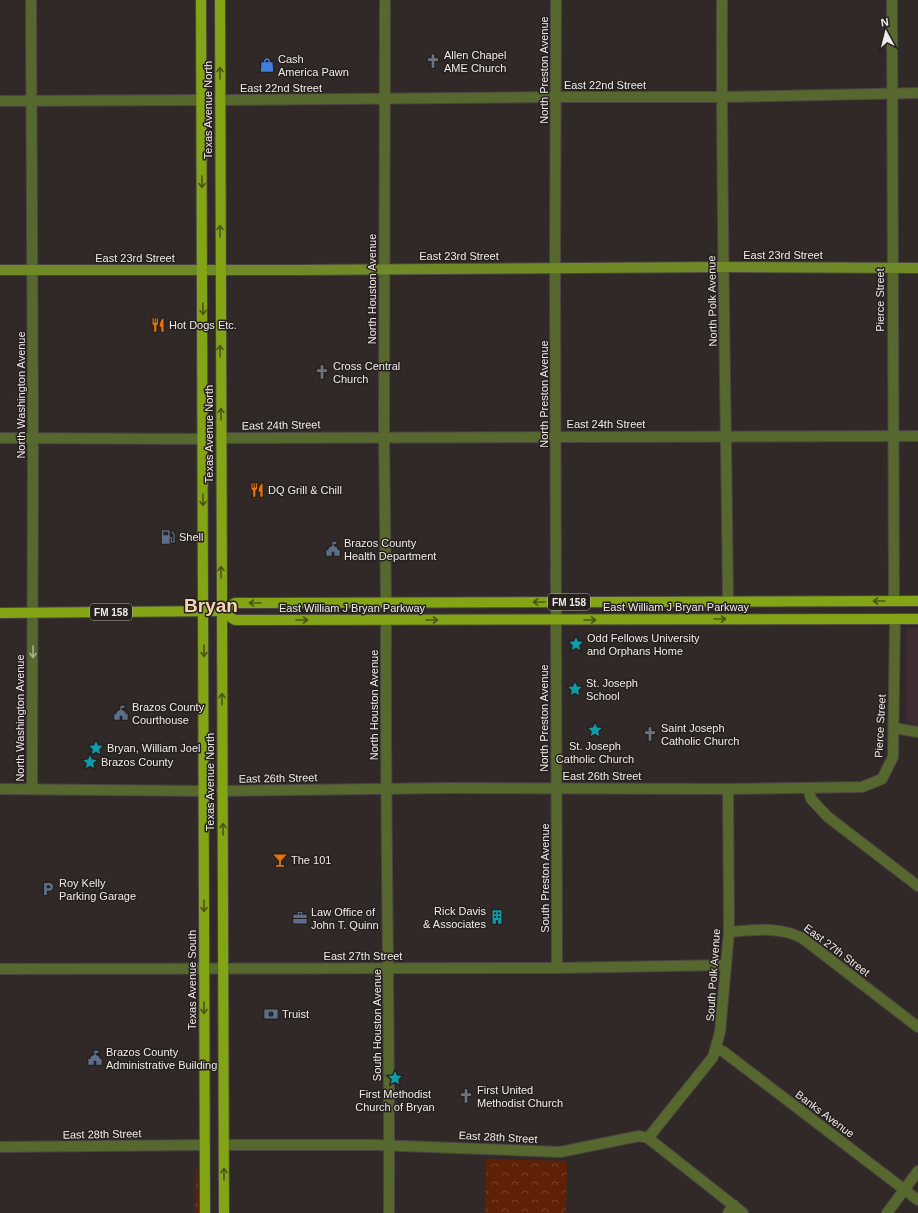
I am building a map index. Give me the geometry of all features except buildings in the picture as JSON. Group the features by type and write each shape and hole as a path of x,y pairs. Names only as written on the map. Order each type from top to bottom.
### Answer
{"main road":[{"name":"Texas Avenue North","path":"201,0 204,867"},
{"name":"Texas Avenue North","path":"220,0 223,868 222,969"},
{"name":"East William J Bryan Parkway","path":"0,613 204,612 221,611 235,603 918,601"},
{"name":"East William J Bryan Parkway","path":"221,611 235,620 918,619"},
{"name":"Texas Avenue South","path":"204,867 205,1213"},
{"path":"222,969 224,1213"}],"street":[{"name":"North Washington Avenue","path":"31,0 31,270 33,439 32,789"},
{"name":"North Houston Avenue","path":"385,0 384,436 386,603"},
{"name":"North Preston Avenue","path":"556,0 555,619 557,788"},
{"name":"North Polk Avenue","path":"722,0 722,267 727,436 728,601"},
{"name":"Pierce Street","path":"892,0 894,601"},
{"name":"East 22nd Street","path":"220,100 721,97 918,93"},
{"path":"0,101 202,100"},
{"name":"East 23rd Street","path":"0,270 722,267 918,268"},
{"name":"East 24th Street","path":"221,438 384,436 918,436"},
{"path":"0,438 203,439"},
{"name":"Pierce Street","path":"808,788 862,787 882,779 893,757 895,619"},
{"name":"North Houston Avenue","path":"386,620 386,789"},
{"path":"894,728 918,732"},
{"name":"East 26th Street","path":"222,791 557,788 808,788"},
{"name":"South Preston Avenue","path":"557,788 557,968"},
{"path":"808,788 811,799 828,817 918,886"},
{"path":"0,789 203,791"},
{"name":"South Houston Avenue","path":"386,789 389,968 389,1213"},
{"name":"South Polk Avenue","path":"648,1138 713,1057 720,1032 729,932 728,789"},
{"name":"East 27th Street","path":"729,932 777,929 791,932 802,938 918,1027"},
{"name":"East 27th Street","path":"0,969 557,968 726,965"},
{"name":"Banks Avenue","path":"716,1048 724,1052 918,1200"},
{"name":"East 28th Street","path":"224,1145 389,1146 560,1152 628,1137 639,1136 648,1138"},
{"path":"648,1138 731,1209 743,1213"},
{"name":"East 28th Street","path":"0,1147 204,1145"},
{"path":"887,1213 918,1171"}],"shaded area":[{"path":"907,628 918,628 918,726 906,721"}],"green space":[{"path":"486,1159 567,1161 566,1213 485,1213"},
{"path":"198,1168 199,1213 195,1213 195,1169"}],"place":[{"name":"Allen Chapel AME Church","path":"433,61"},
{"name":"Cash America Pawn","path":"267,65"},
{"name":"Hot Dogs Etc.","path":"158,325"},
{"name":"Cross Central Church","path":"322,372"},
{"name":"DQ Grill & Chill","path":"257,490"},
{"name":"Shell","path":"168,537"},
{"name":"Brazos County Health Department","path":"333,549"},
{"name":"Odd Fellows University and Orphans Home","path":"576,644"},
{"name":"St. Joseph School","path":"575,689"},
{"name":"Brazos County Courthouse","path":"121,713"},
{"name":"St. Joseph Catholic Church","path":"595,730"},
{"name":"Saint Joseph Catholic Church","path":"650,734"},
{"name":"Bryan, William Joel","path":"96,748"},
{"name":"Brazos County","path":"90,762"},
{"name":"The 101","path":"280,860"},
{"name":"Roy Kelly Parking Garage","path":"48,889"},
{"name":"Rick Davis & Associates","path":"497,917"},
{"name":"Law Office of John T. Quinn","path":"300,918"},
{"name":"Truist","path":"271,1014"},
{"name":"Brazos County Administrative Building","path":"95,1058"},
{"name":"First Methodist Church of Bryan","path":"395,1078"},
{"name":"First United Methodist Church","path":"466,1096"}],"district":[{"name":"Bryan","path":"211,605"}]}
